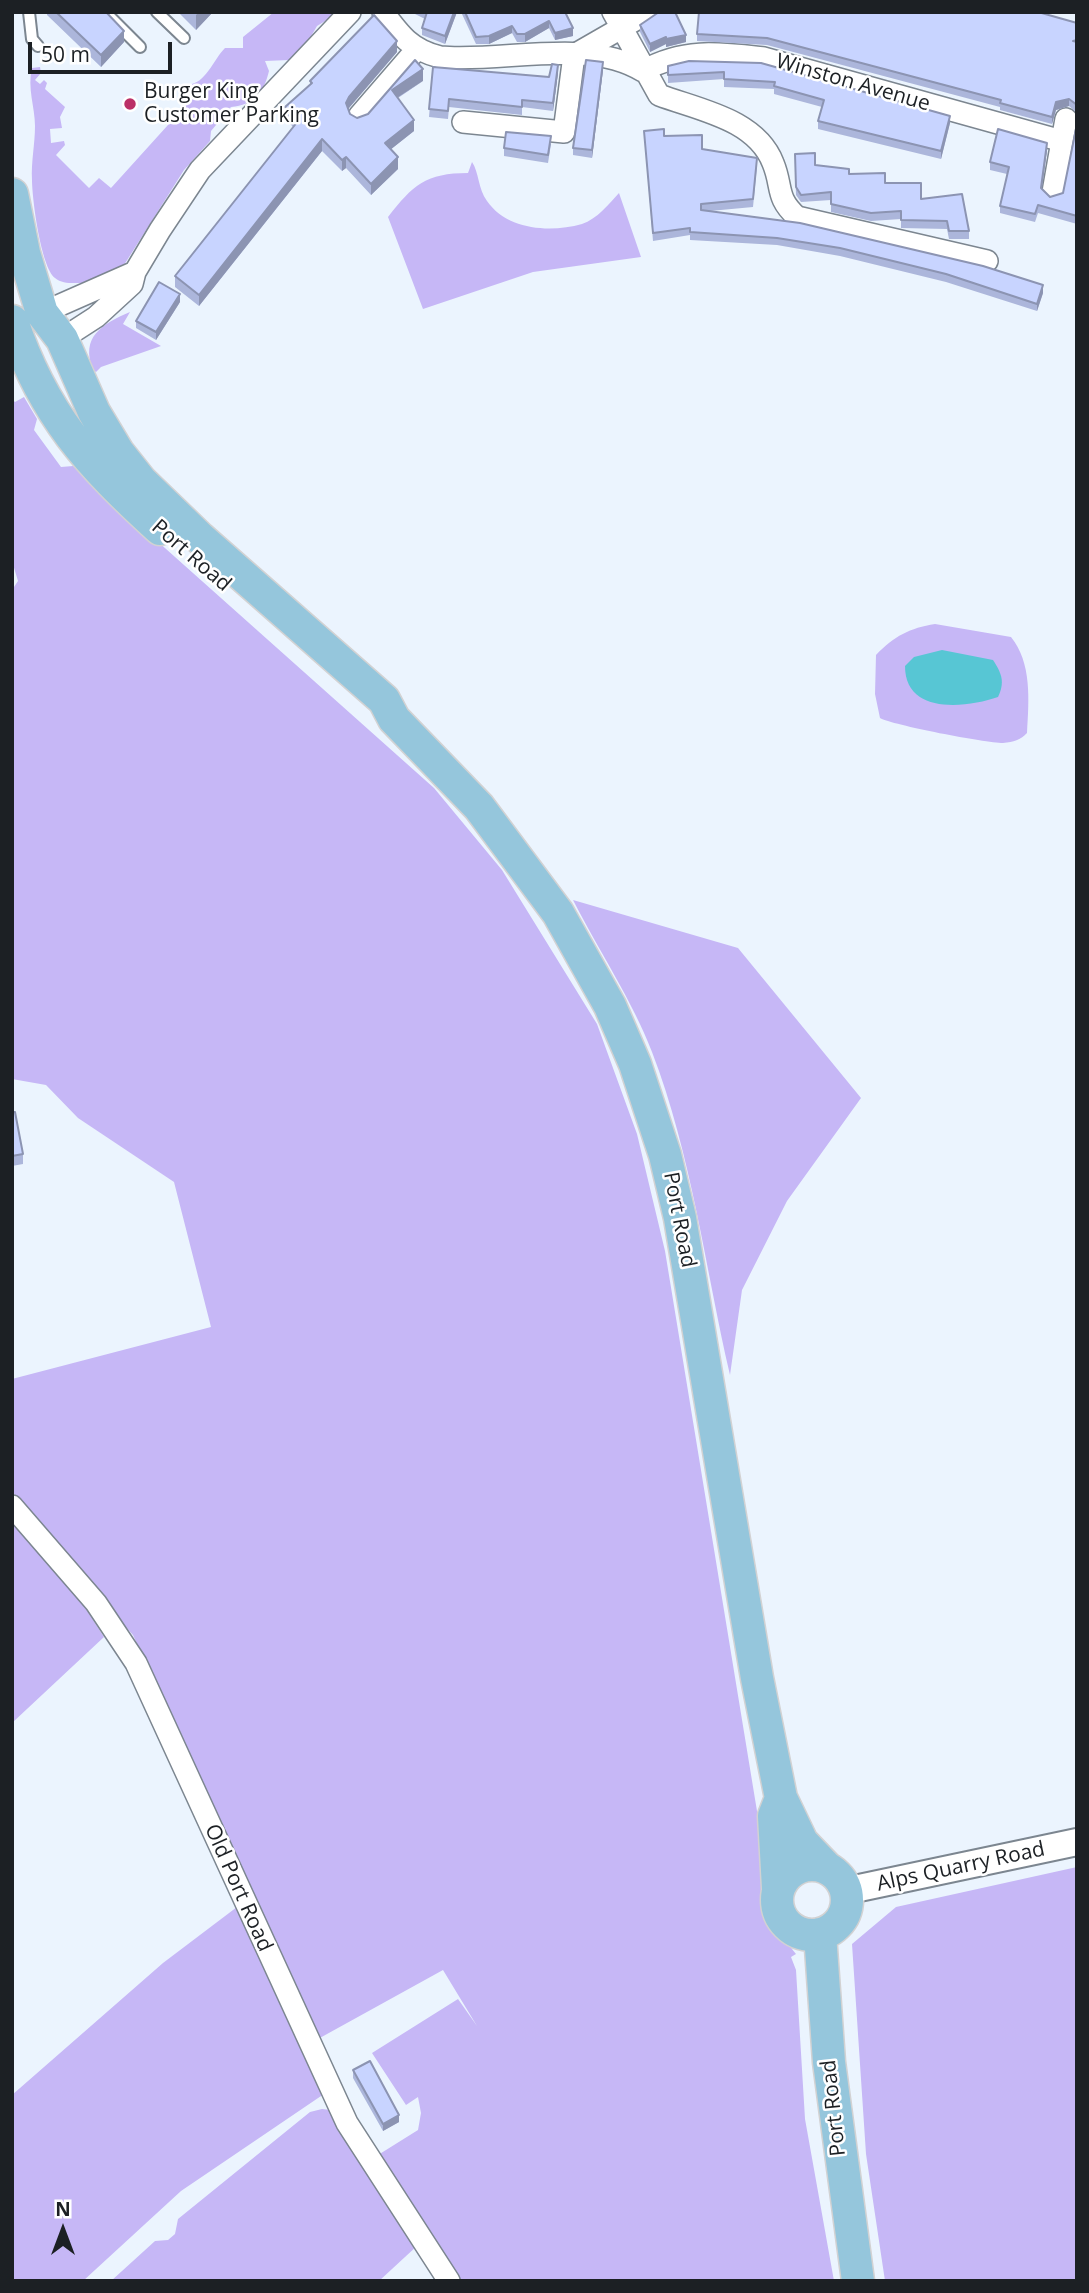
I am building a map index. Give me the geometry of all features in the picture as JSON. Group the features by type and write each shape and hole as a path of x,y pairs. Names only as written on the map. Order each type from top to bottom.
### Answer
{"main road":[{"name":"Port Road","path":"12,194 24,253 42,313 62,338 106,434 141,481 200,538 384,701 394,719 480,807 558,913 610,1006 651,1110 680,1218 757,1678 781,1798 803,1842 836,1880"},
{"name":"Port Road","path":"42,313 13,326 19,360 90,462 305,657 375,709 394,719"},
{"path":"19,360 62,338"},
{"name":"Port Road","path":"778,1888 774,1816 781,1798"},
{"path":"804,1866 836,1880 844,1915 830,1931 820,1934 799,1933 782,1919 777,1909 778,1888 793,1870 804,1866"},
{"name":"Port Road","path":"820,1934 829,2062 858,2281"}],"street":[{"path":"62,338 96,317 132,284 135,272 200,170 350,12"},
{"path":"383,12 404,40 416,50 458,59 574,55 615,57 643,71"},
{"path":"463,122 564,132 574,55 617,21 649,12"},
{"path":"617,21 659,95 744,127 764,145 774,165 778,190 785,206 797,217 987,261"},
{"path":"359,116 416,50"},
{"name":"Winston Avenue","path":"643,71 677,55 729,54 764,58 1062,141"},
{"path":"1053,192 1066,119"},
{"path":"42,313 135,272"},
{"name":"Old Port Road","path":"12,1506 96,1603 136,1663 347,2123 449,2281"},
{"name":"Alps Quarry Road","path":"836,1880 1077,1842"}],"lane":[{"path":"29,12 32,39 38,46"},
{"path":"105,12 140,47"},
{"path":"158,12 184,38"}],"shaded area":[{"path":"274,12 340,12 317,26 306,45 289,60 265,61 269,71 261,91 252,100 231,107 211,131 210,141 184,170 124,265 82,288 81,283 64,282 55,278 42,247 34,201 32,173 35,126 30,83 32,68 40,67 41,73 35,80 40,84 44,80 47,83 45,89 65,107 60,117 62,128 50,129 51,143 64,141 65,145 56,155 89,188 99,178 111,188 196,94 190,88 192,84 206,74 225,48 243,48 243,37"},
{"path":"472,162 487,201 506,218 530,227 556,228 582,224 598,215 619,193 641,257 533,272 423,309 388,217 413,189 422,183 441,175 468,173"},
{"path":"130,312 123,324 161,346 101,367 96,372 90,359 92,340 96,333 111,321"},
{"path":"24,397 37,419 34,430 61,467 73,466 434,788 502,870 597,1024 637,1134 665,1251 767,1872 766,1911 773,1925 796,1954 791,1957 796,1970 805,2119 834,2281 458,2281 378,2155 418,2130 421,2113 418,2097 406,2105 372,2053 458,1999 477,2026 443,1970 318,2039 133,1635 82,1579 12,1491 12,1379 211,1327 174,1182 78,1118 46,1085 12,1079 12,617 14,587 18,581 12,561 12,399 15,402"},
{"path":"935,624 1011,637 1023,658 1028,682 1027,733 1010,742 993,742 920,729 880,718 875,694 876,655 903,634"},
{"path":"573,900 738,948 861,1098 787,1201 742,1290 730,1375 688,1171 666,1091 635,1014"},
{"path":"12,1516 75,1592 104,1637 12,1723"},
{"path":"1077,1867 1077,2281 885,2281 866,2154 852,1944 896,1907"},
{"path":"237,1907 324,2094 181,2191 83,2281 12,2281 12,2095 163,1963"},
{"path":"331,2110 418,2245 379,2281 111,2281 155,2241 168,2240 175,2234 178,2219 310,2112"}],"water":[{"path":"942,650 993,660 1002,678 998,697 955,705 939,704 915,693 908,682 905,666 914,657"}],"building":[{"path":"56,12 106,12 124,31 101,55"},
{"path":"427,12 454,12 445,36 422,28"},
{"path":"465,12 565,12 573,28 555,33 549,21 525,34 517,34 512,26 489,36 476,37"},
{"path":"659,12 675,12 686,35 666,37 650,44 640,25"},
{"path":"699,12 1038,12 1077,23 1077,40 1073,41 1077,42 1077,105 1069,99 1056,102 1052,117 1000,103 1001,100 767,38 697,34"},
{"path":"374,15 397,41 346,103 350,114 357,118 368,114 415,60 423,69 392,90 414,120 385,143 398,157 371,184 346,157 342,160 322,139 199,295 175,276 298,121 285,107 312,83 310,81"},
{"path":"586,60 603,62 592,150 573,148"},
{"path":"689,61 761,63 950,116 941,151 818,121 824,100 774,86 775,82 724,79 724,72 668,75 668,66"},
{"path":"552,64 558,65 553,103 522,100 522,107 449,99 448,111 429,109 433,67 549,77"},
{"path":"1077,124 1077,216 1038,205 1035,214 1000,206 1009,167 990,162 998,129 1047,143 1041,188 1050,197 1063,193"},
{"path":"664,129 664,136 702,135 702,149 757,158 753,199 701,204 701,210 800,223 983,266 1043,285 1037,304 946,274 840,248 777,238 690,232 690,228 653,233 644,131"},
{"path":"506,132 551,136 548,155 504,148"},
{"path":"815,153 815,165 849,169 849,174 885,173 885,183 921,183 921,199 962,194 969,231 949,231 947,221 901,220 901,211 871,213 831,204 831,192 801,195 796,187 795,154"},
{"path":"159,282 180,294 156,332 136,321"},
{"path":"12,1112 15,1112 23,1154 12,1156"},
{"path":"370,2061 399,2115 383,2124 353,2070"}],"place":[{"name":"Burger King Customer Parking","path":"130,104"}]}
